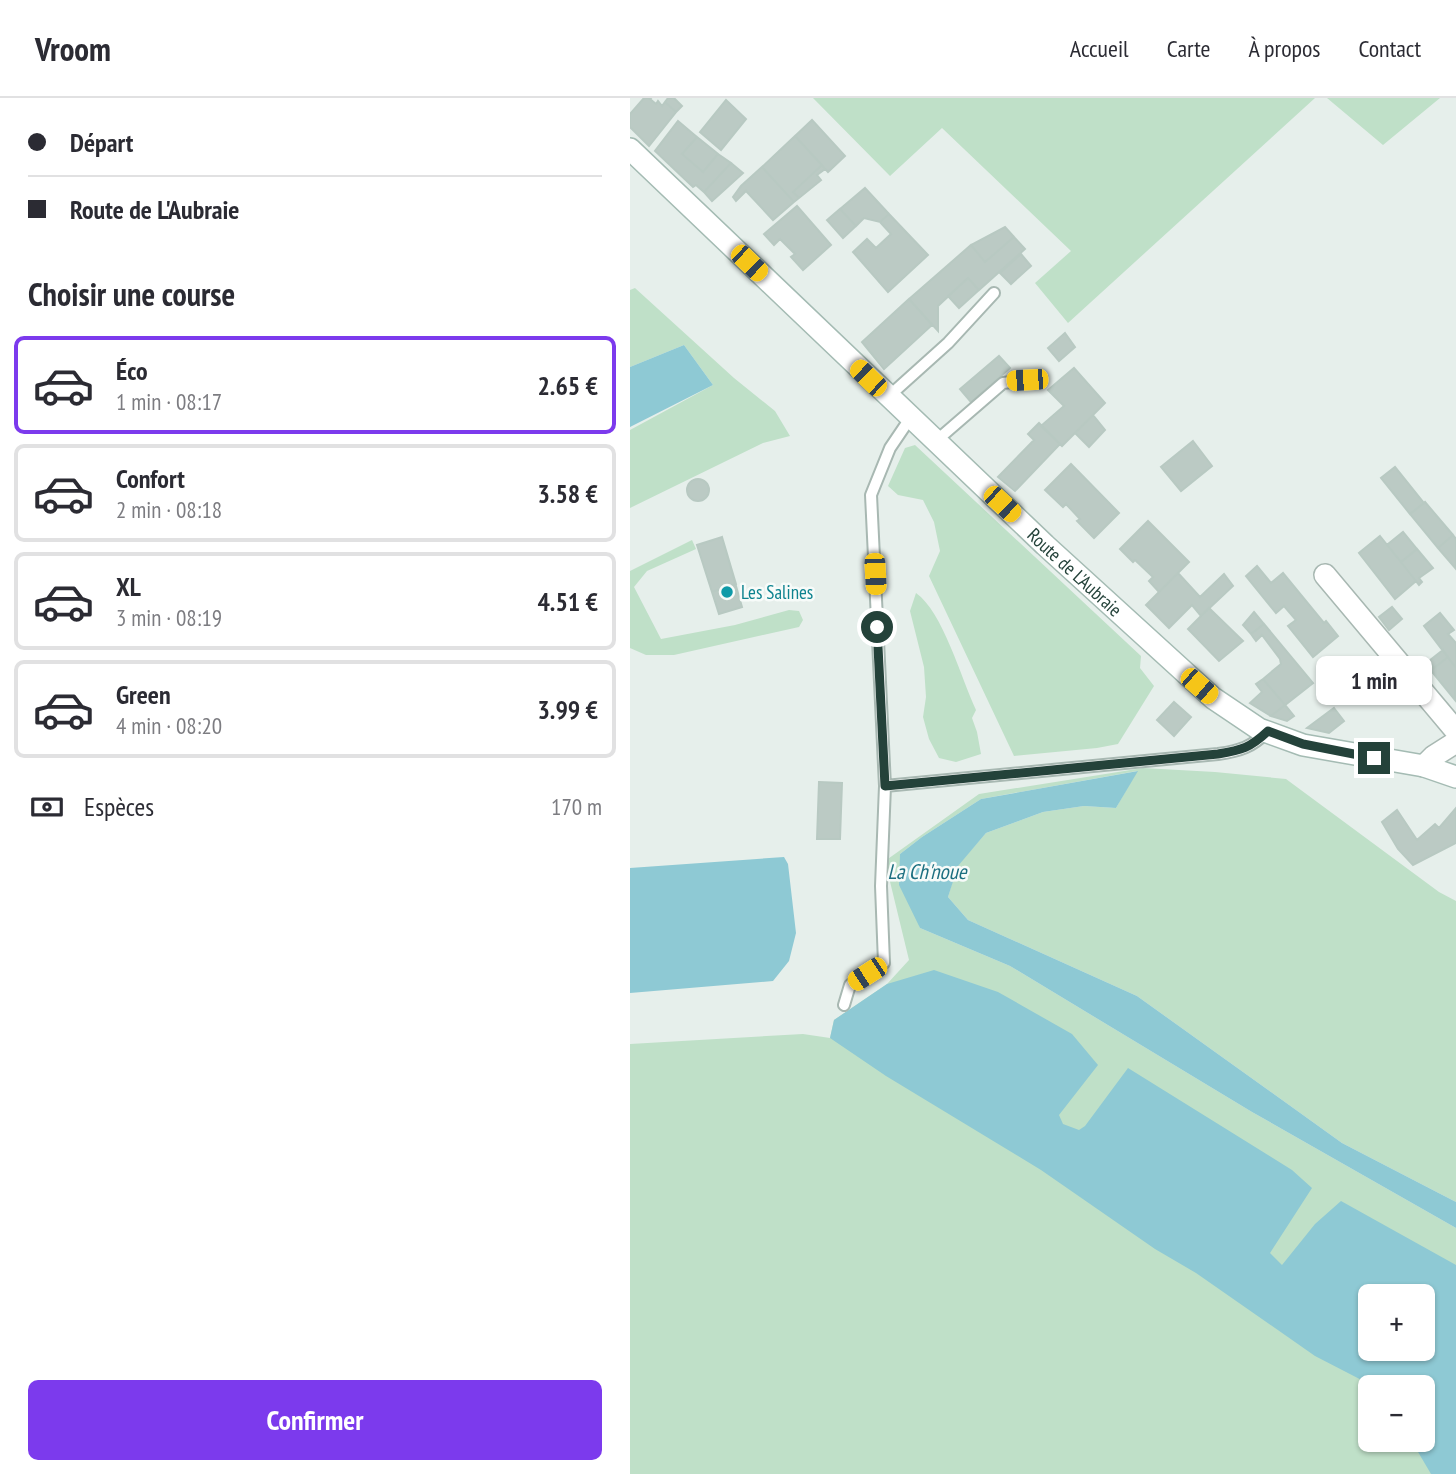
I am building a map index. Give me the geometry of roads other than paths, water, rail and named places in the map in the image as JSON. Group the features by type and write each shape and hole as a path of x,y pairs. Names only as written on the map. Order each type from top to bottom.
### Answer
{"street":[{"name":"Route de L'Aubraie","path":"630,149 888,397 1185,674 1237,715 1259,729 1303,744 1424,766 1456,777"},
{"path":"1325,575 1456,731"},
{"path":"1424,766 1456,742"}],"lane":[{"path":"888,397 948,343 994,293"},
{"path":"936,441 1003,383 1027,380"},
{"path":"844,1005 850,985 884,963 881,886 885,786 871,495 890,448 911,417"},
{"path":"885,786 1218,754 1242,750 1268,731"}],"water":[{"path":"684,345 713,385 630,427 630,367"},
{"name":"La Ch'noue","path":"1138,771 1116,808 1084,806 1043,812 986,833 958,866 948,897 968,920 1137,996 1342,1143 1456,1202 1456,1228 1252,1112 1010,966 920,928 899,885 900,854 922,837 981,799"},
{"path":"784,857 788,864 796,933 789,961 773,981 630,993 630,868"},
{"path":"934,970 998,992 1072,1034 1098,1065 1059,1115 1063,1124 1079,1130 1085,1126 1128,1068 1292,1170 1312,1188 1270,1253 1282,1265 1315,1224 1341,1201 1456,1265 1456,1474 1431,1474 1418,1452 1435,1452 1435,1375 1358,1375 1358,1378 1315,1356 1041,1170 886,1076 830,1038 834,1020 887,984"}],"place":[{"name":"Les Salines","path":"727,592"}]}
